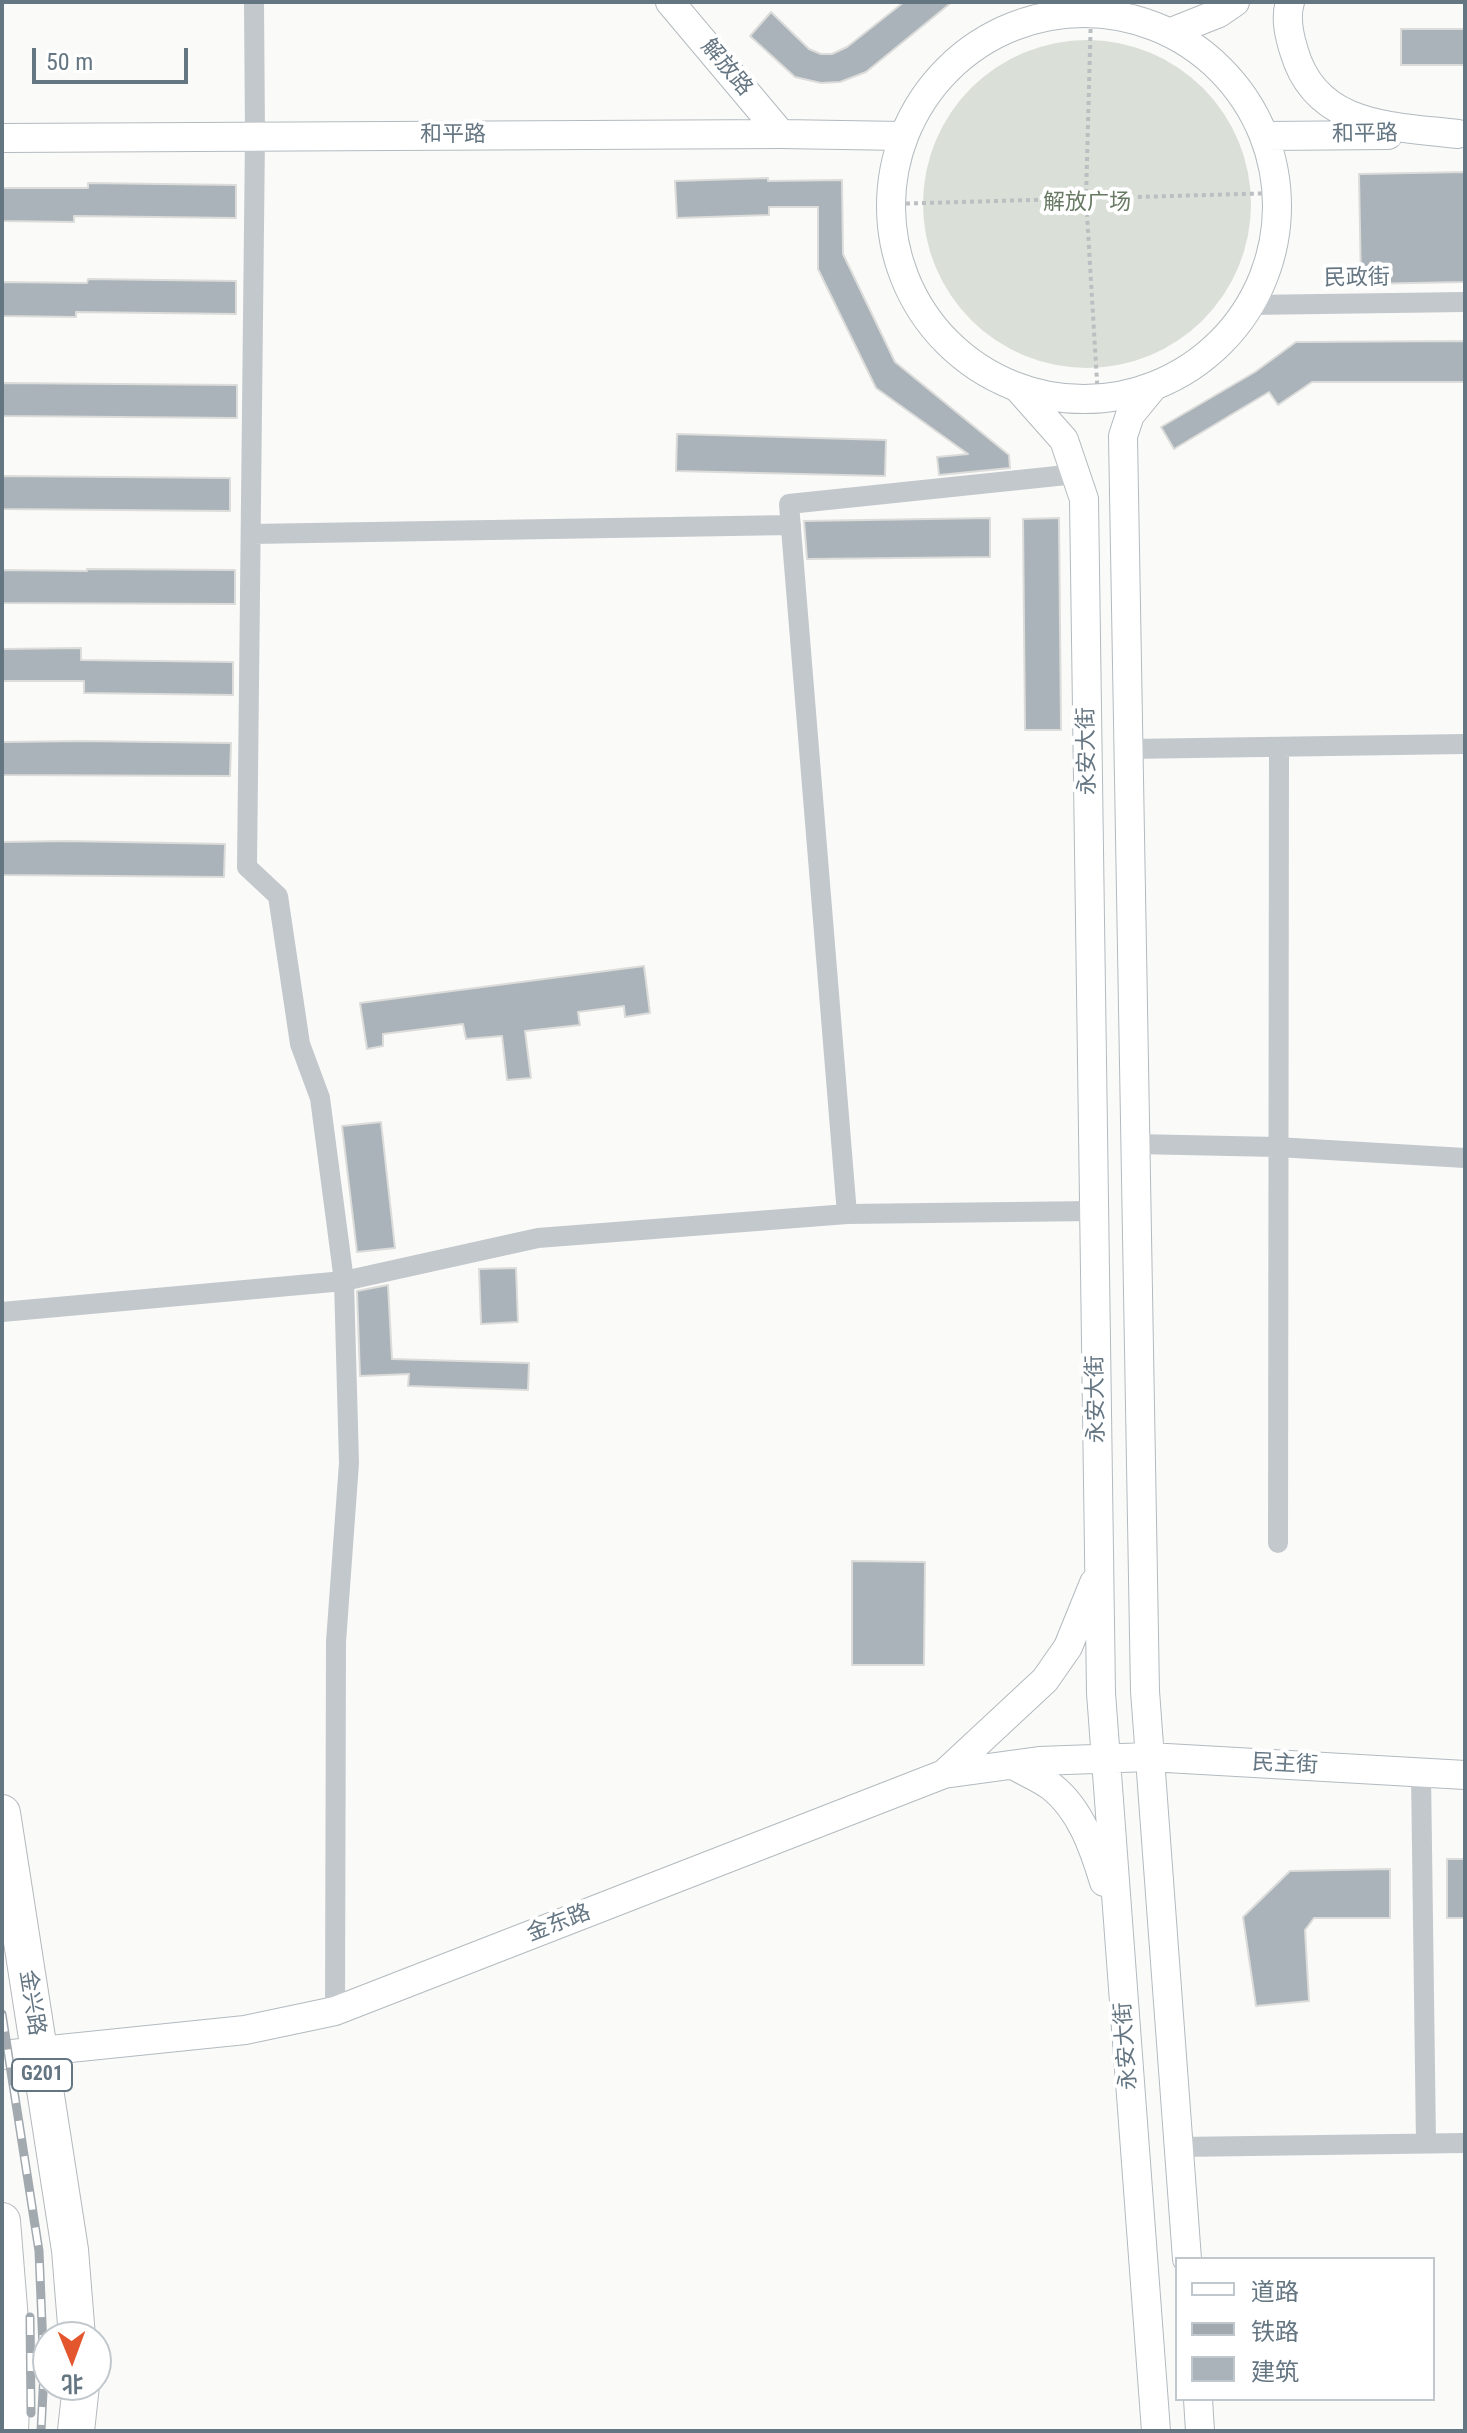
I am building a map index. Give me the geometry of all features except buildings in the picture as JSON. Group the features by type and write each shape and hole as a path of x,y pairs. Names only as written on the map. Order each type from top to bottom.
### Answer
{"highway":[{"name":"金兴路","path":"2,1813 70,2250 76,2321"},
{"path":"2,2221 13,2358 10,2431"},
{"path":"76,2431 79,2401"}],"main road":[{"name":"解放路","path":"670,2 781,134"},
{"path":"1169,33 1219,13 1235,2"},
{"path":"1290,2 1289,33 1296,60 1314,91 1339,111 1372,123 1462,134"},
{"path":"1091,13 1127,17 1169,33 1195,47 1226,75 1247,102 1265,136 1277,193 1277,227 1270,260 1257,292 1239,321 1217,346 1190,367 1153,387 1098,398 1049,396 1017,387 967,359 934,329 915,301 901,270 892,238 890,204 893,169 903,136 921,100 946,69 977,44 1012,26 1051,15 1091,13"},
{"name":"和平路","path":"1265,136 1462,134"},
{"name":"和平路","path":"2,138 903,136"},
{"name":"永安大街","path":"1017,387 1064,440 1084,499 1101,1693 1156,2431"},
{"name":"永安大街","path":"1153,387 1130,415 1123,436 1144,1676 1187,2257"},
{"path":"944,1774 1045,1680 1068,1647 1099,1571"},
{"name":"民主街","path":"1106,1760 1149,1757 1465,1775"},
{"name":"金东路","path":"2,2055 245,2030 335,2011 944,1774 1039,1761 1106,1760"},
{"path":"1013,1765 1052,1787 1072,1809 1093,1847 1118,1925"},
{"path":"1198,2401 1200,2431"}],"street":[{"path":"254,2 247,867 278,896 300,1044 320,1098 344,1281 349,1463 336,1642 335,2011"},
{"name":"民政街","path":"1249,305 1465,302"},
{"path":"847,1214 789,504 1076,474"},
{"path":"251,534 791,525"},
{"path":"1128,749 1465,744"},
{"path":"1278,1543 1279,747"},
{"path":"1135,1144 1277,1147 1465,1158"},
{"path":"2,1312 344,1281 538,1238 847,1214 1094,1211"},
{"path":"1421,1773 1426,2143"},
{"path":"1179,2147 1465,2143"}],"path":[{"path":"1091,13 1086,198 1098,398"},
{"path":"890,204 1277,193"}],"green space":[{"name":"解放广场","path":"1087,40 1119,43 1150,53 1178,68 1203,88 1223,113 1238,141 1248,172 1251,204 1248,236 1238,267 1223,295 1203,320 1178,340 1150,355 1119,365 1087,368 1055,365 1024,355 996,340 971,320 951,295 936,267 926,236 923,204 926,172 936,141 951,113 971,88 996,68 1024,53 1055,43"}],"railway":[{"path":"2,2014 39,2251 44,2372 41,2431"},
{"path":"30,2317 31,2413"}]}
